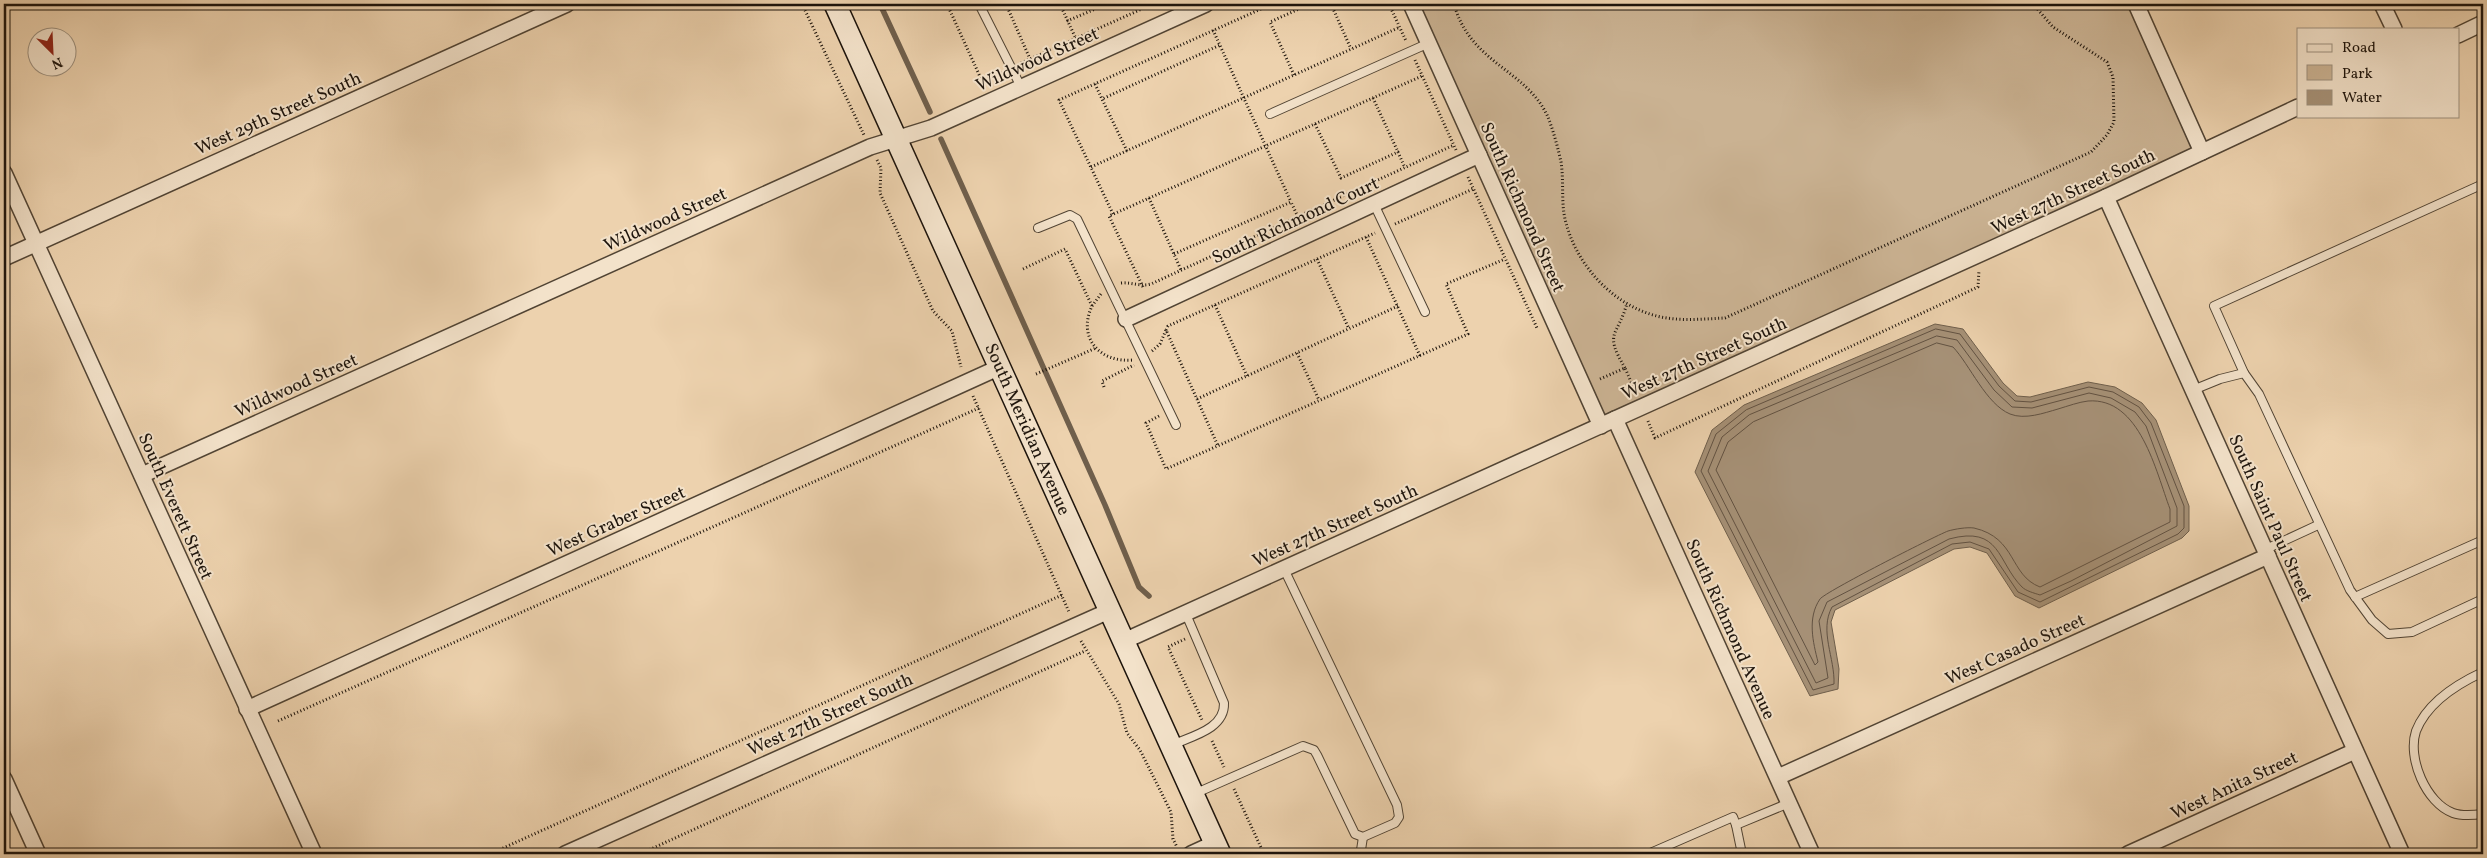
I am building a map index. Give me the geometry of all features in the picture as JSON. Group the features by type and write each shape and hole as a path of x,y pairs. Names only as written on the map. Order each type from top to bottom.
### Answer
{"main road":[{"name":"South Meridian Avenue","path":"835,4 1218,849"}],"street":[{"name":"West 29th Street South","path":"4,258 567,4"},
{"name":"Wildwood Street","path":"142,475 870,147 931,128 1206,4"},
{"name":"South Richmond Street","path":"1411,4 1601,426"},
{"path":"2136,4 2202,152"},
{"path":"2382,4 2394,28"},
{"path":"2460,33 2483,23"},
{"name":"West 27th Street South","path":"1124,641 1601,426 2297,107"},
{"name":"South Richmond Court","path":"1126,319 1479,155"},
{"name":"South Everett Street","path":"4,173 314,854"},
{"name":"South Saint Paul Street","path":"2106,196 2402,854"},
{"name":"West Graber Street","path":"247,709 1000,368"},
{"name":"South Richmond Avenue","path":"1615,419 1812,854"},
{"name":"West Casado Street","path":"1778,777 2266,553"},
{"name":"West 27th Street South","path":"565,854 1111,610"},
{"name":"West Anita Street","path":"2128,854 2355,751"},
{"path":"4,779 38,854"},
{"path":"1191,854 1218,849"}],"lane":[{"path":"978,4 1021,87"},
{"path":"1270,114 1429,43"},
{"path":"2483,184 2214,306 2244,373 2259,394 2318,525 2355,597 2372,620 2388,634 2412,632 2483,599"},
{"path":"1374,204 1426,312"},
{"path":"1038,228 1063,216 1070,215 1077,219 1176,425"},
{"path":"2193,390 2220,379 2244,373"},
{"path":"2266,553 2318,525"},
{"path":"2355,597 2483,540"},
{"path":"1193,795 1296,748 1308,747 1317,755 1347,821 1355,834 1363,837 1395,823 1399,817 1399,811 1284,569"},
{"path":"1171,746 1210,728 1217,723 1224,713 1224,702 1186,614"},
{"path":"2483,672 2466,680 2431,707 2416,732 2414,758 2426,787 2436,801 2453,813 2483,814"},
{"path":"1736,825 1789,803"},
{"path":"1648,854 1733,817 1742,854"},
{"path":"1356,854 1361,850 1363,837"}],"path":[{"path":"802,4 881,168 880,193 933,311 952,331 958,360 967,383 1062,595 1085,651 1119,704 1127,732 1140,750 1171,812 1173,839 1181,854"},
{"path":"947,4 982,81 1153,4"},
{"path":"1006,4 1030,59"},
{"path":"1060,4 1076,39"},
{"path":"1068,21 1106,4"},
{"path":"1113,214 1059,100 1272,4"},
{"path":"1294,75 1270,22 1310,4"},
{"path":"1331,4 1351,49"},
{"path":"1389,4 1540,336"},
{"path":"1454,4 1462,27 1478,48 1526,87 1546,114 1561,162 1565,218 1575,250 1590,272 1626,303 1653,316 1689,320 1725,318 2091,152 2107,135 2114,122 2112,77 2107,62 2053,27 2033,4"},
{"path":"1091,167 1400,27"},
{"path":"1213,30 1298,217"},
{"path":"1102,99 1220,45"},
{"path":"1143,287 1109,216 1422,76"},
{"path":"1095,84 1128,151"},
{"path":"1373,98 1405,168"},
{"path":"1315,124 1341,178 1398,152"},
{"path":"1138,360 1119,360 1096,348 1086,332 1086,319 1092,306 1104,289 1131,282 1143,287 1454,145"},
{"path":"1166,330 1168,326 1473,188"},
{"path":"1149,198 1181,270"},
{"path":"1174,254 1291,202"},
{"path":"1366,237 1420,356"},
{"path":"1023,269 1065,248 1092,306"},
{"path":"1317,259 1348,329"},
{"path":"1163,413 1146,423 1166,469 1468,334 1446,284 1505,259"},
{"path":"1626,303 1612,336 1615,351 1625,368 1655,438 1978,287 1980,269 1988,266"},
{"path":"1215,305 1246,376"},
{"path":"1197,399 1398,306"},
{"path":"1036,374 1061,361 1096,348"},
{"path":"1297,353 1319,400"},
{"path":"1600,379 1625,368"},
{"path":"278,721 979,408"},
{"path":"490,854 1062,595"},
{"path":"640,854 1085,651"}],"green space":[{"path":"1411,4 2136,4 2202,152 1601,426"}],"water":[{"path":"1935,324 1963,329 2003,383 2017,396 2030,397 2088,382 2115,387 2142,403 2156,420 2189,506 2189,531 2182,538 2039,608 2015,596 1987,553 1970,547 1954,549 1835,610 1831,622 1839,669 1838,689 1810,696 1695,472 1712,430 1744,405"}],"waterway":[{"path":"880,4 930,112"},
{"path":"941,139 1105,505 1139,587 1149,596"}]}
